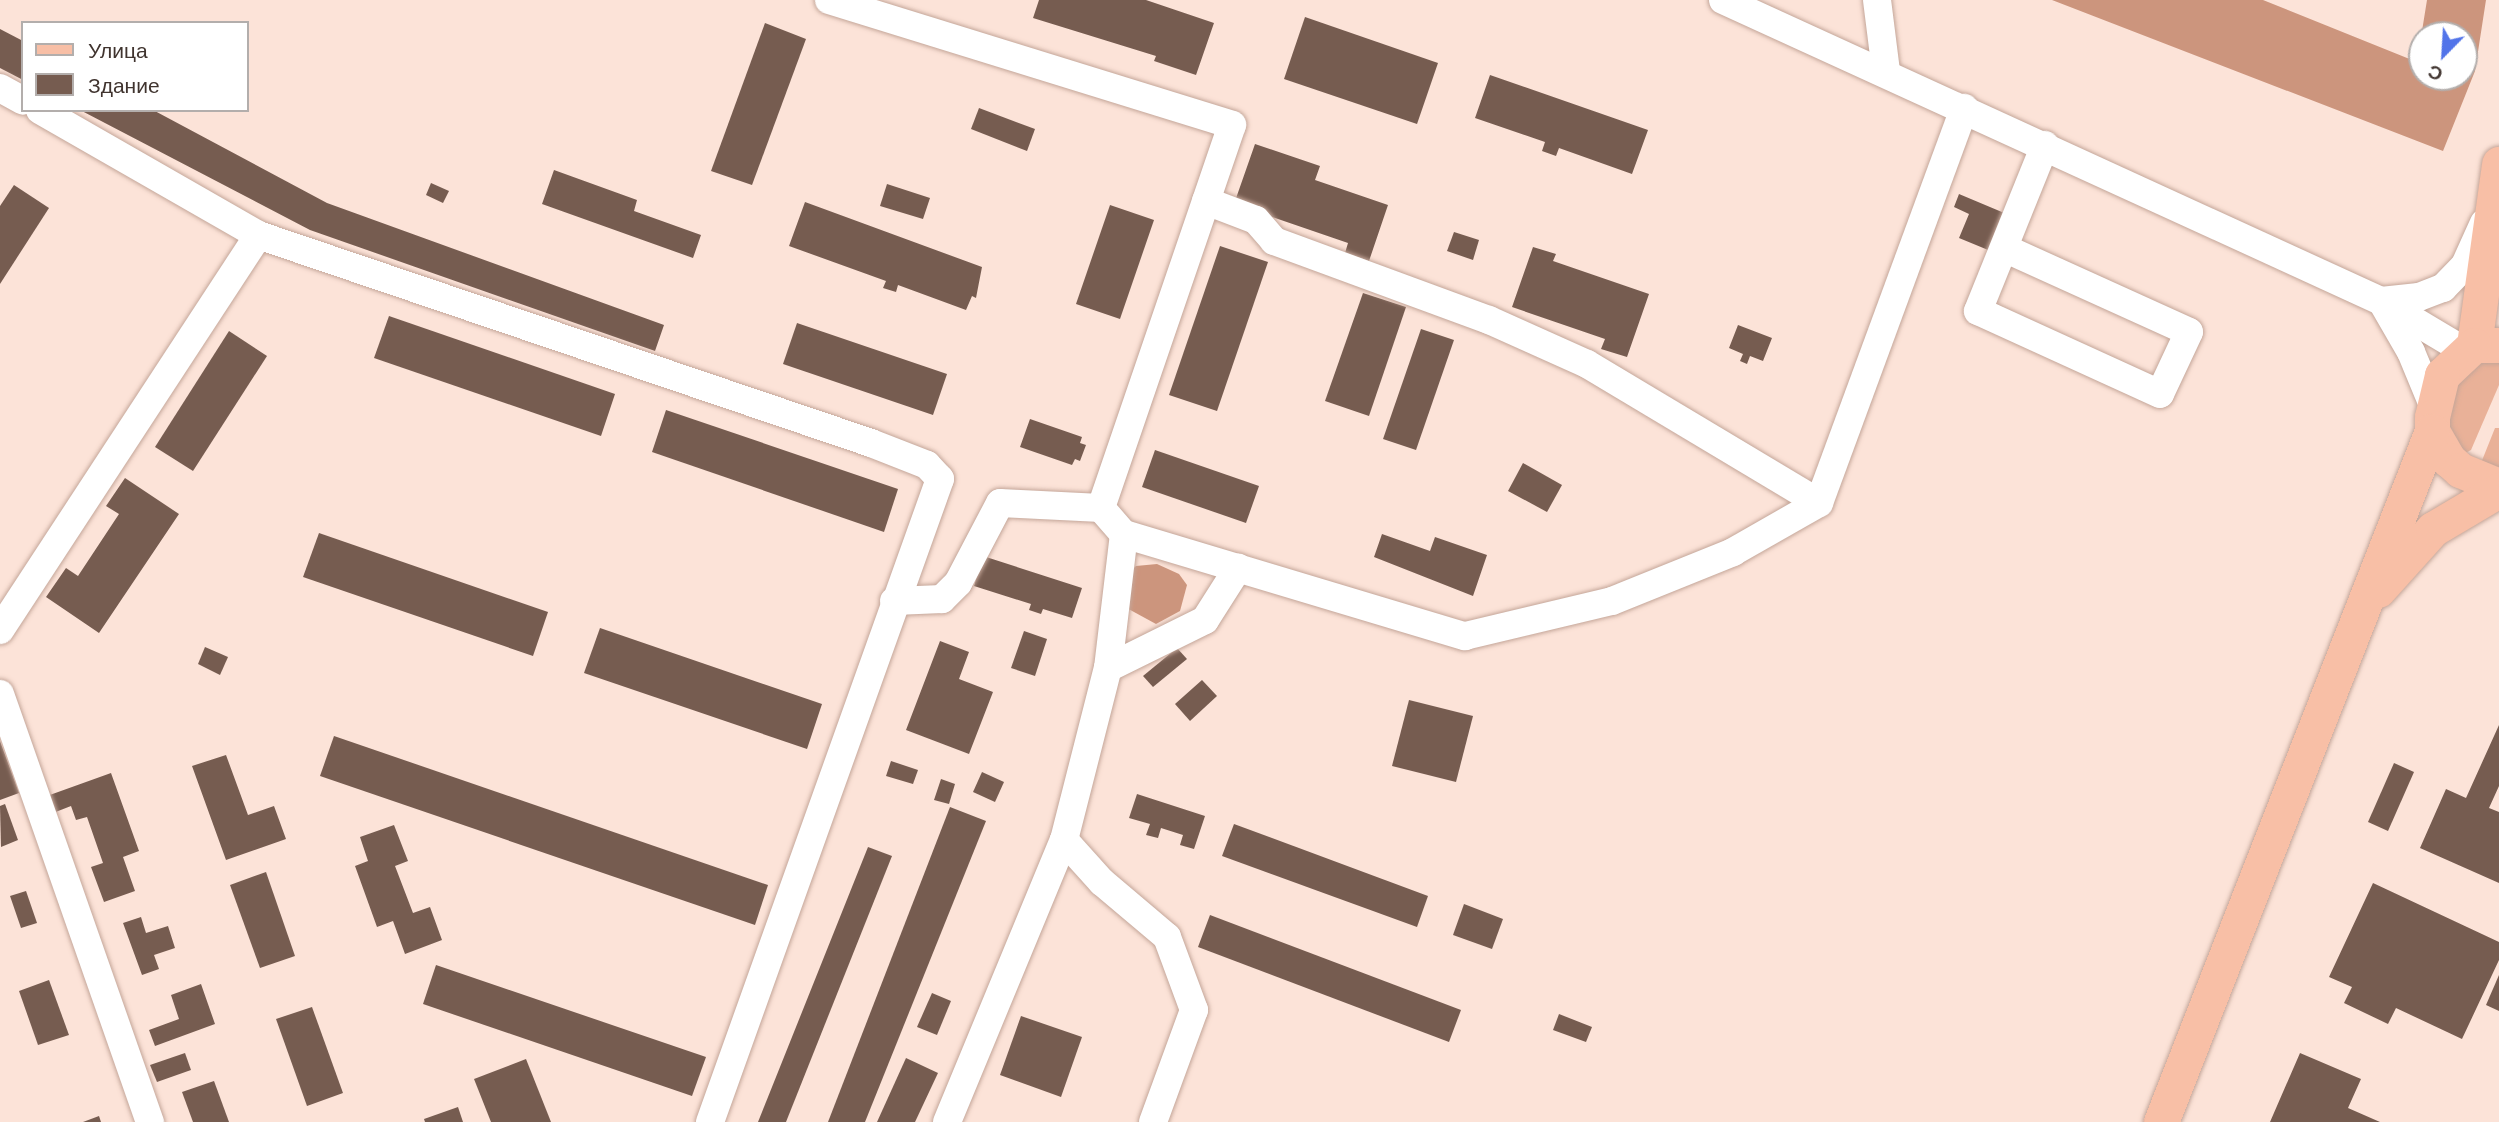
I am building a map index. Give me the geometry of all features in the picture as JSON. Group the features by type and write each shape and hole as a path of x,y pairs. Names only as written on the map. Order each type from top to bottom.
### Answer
{"main road":[{"path":"2161,1122 2360,612 2432,418 2442,375 2479,347 2496,216 2499,164"},
{"path":"2432,418 2460,470 2499,488"},
{"path":"2360,612 2433,529 2499,488"}],"street":[{"path":"829,0 1232,125 1101,508"},
{"path":"1723,0 1886,71 2479,347"},
{"path":"1877,0 1886,71"},
{"path":"0,88 21,100"},
{"path":"894,601 942,600 958,583 1000,503 1101,508 1124,534 1465,636 1612,601 1733,552 1819,503 1964,108"},
{"path":"43,112 258,235 927,465 940,479 922,538 894,601 710,1122"},
{"path":"2004,248 2189,332 2160,394 1978,311 2045,145"},
{"path":"1206,201 1256,220 1274,242 1489,320 1587,365 1819,503"},
{"path":"2381,301 2419,297 2442,288 2465,265 2496,216"},
{"path":"0,630 258,235"},
{"path":"2381,301 2411,352 2432,418"},
{"path":"947,1122 1064,840 1108,668 1124,534"},
{"path":"1108,668 1205,620 1238,568"},
{"path":"0,694 150,1122"},
{"path":"1064,840 1102,882 1167,937 1195,1010 1153,1122"}],"shaded area":[{"path":"2052,0 2263,0 2408,58 2408,91 2467,91 2443,151"},
{"path":"2427,0 2486,0 2478,52 2478,21 2424,21"},
{"path":"2499,354 2499,385 2471,450 2458,457 2441,405 2457,372"},
{"path":"2495,428 2499,428 2499,474 2481,463"},
{"path":"1157,564 1179,574 1187,585 1180,611 1156,624 1123,606 1124,577 1136,566"}],"building":[{"path":"1039,0 1146,0 1214,23 1196,75 1154,61 1156,56 1033,18"},
{"path":"1305,17 1438,63 1417,124 1284,79"},
{"path":"765,23 806,39 752,185 711,171"},
{"path":"0,29 21,40 21,79 0,68"},
{"path":"1490,75 1648,130 1632,174 1559,148 1556,156 1542,151 1545,142 1475,118"},
{"path":"979,108 1035,129 1027,151 971,129"},
{"path":"84,112 157,112 327,203 664,325 655,351 310,230"},
{"path":"1255,144 1320,166 1315,180 1388,205 1369,261 1345,253 1348,243 1234,204"},
{"path":"554,170 637,200 634,211 701,235 693,258 542,204"},
{"path":"431,183 449,191 443,203 426,195"},
{"path":"887,184 930,198 923,219 880,206"},
{"path":"14,185 49,208 0,284 0,206"},
{"path":"1959,194 2009,215 1993,252 1959,238 1969,214 1954,207"},
{"path":"805,202 982,267 976,298 972,296 966,310 898,285 896,292 883,288 886,281 789,246"},
{"path":"1110,205 1154,220 1120,319 1076,304"},
{"path":"1454,232 1479,240 1473,260 1447,251"},
{"path":"1220,246 1268,262 1217,411 1169,395"},
{"path":"1533,247 1556,254 1553,261 1649,294 1627,357 1601,349 1605,339 1512,307"},
{"path":"1363,293 1406,307 1369,416 1325,401"},
{"path":"389,316 615,394 601,436 374,358"},
{"path":"797,323 947,374 933,415 783,364"},
{"path":"1738,325 1772,338 1763,361 1750,356 1747,364 1740,361 1743,354 1729,348"},
{"path":"1421,329 1454,340 1416,450 1383,439"},
{"path":"229,331 267,356 193,471 155,447"},
{"path":"666,410 898,489 884,532 652,452"},
{"path":"1030,419 1082,437 1080,443 1086,445 1080,461 1075,459 1072,465 1020,447"},
{"path":"1155,450 1259,486 1246,523 1142,487"},
{"path":"1523,463 1562,485 1547,512 1508,491"},
{"path":"125,478 179,514 99,633 46,597 66,568 78,576 119,514 106,506"},
{"path":"319,533 548,612 533,656 303,577"},
{"path":"1382,534 1430,551 1435,537 1487,555 1473,596 1374,557"},
{"path":"983,556 1082,588 1072,618 1043,609 1041,614 1029,610 1031,604 974,586"},
{"path":"600,628 822,704 807,749 584,673"},
{"path":"1024,631 1047,639 1035,676 1011,668"},
{"path":"940,641 969,652 959,679 993,692 969,754 906,730"},
{"path":"205,647 228,657 220,675 198,664"},
{"path":"1177,648 1187,659 1153,687 1143,676"},
{"path":"1202,680 1217,696 1190,721 1175,704"},
{"path":"1409,700 1473,716 1456,782 1392,766"},
{"path":"2499,725 2499,786 2489,808 2499,812 2499,883 2420,848 2446,789 2466,798"},
{"path":"334,736 768,885 755,925 320,776"},
{"path":"0,741 19,793 0,800"},
{"path":"226,755 248,815 274,806 286,839 226,860 192,766"},
{"path":"891,761 918,770 913,784 886,776"},
{"path":"2394,763 2414,772 2388,831 2368,822"},
{"path":"982,772 1004,782 995,802 973,792"},
{"path":"111,773 139,851 123,857 135,891 104,902 91,867 103,863 87,817 76,820 71,806 53,813 47,796"},
{"path":"941,779 955,784 949,804 934,800"},
{"path":"1137,794 1205,816 1194,849 1180,845 1183,835 1161,828 1158,838 1146,835 1150,824 1129,818"},
{"path":"5,804 18,840 1,847 0,806"},
{"path":"950,807 986,821 865,1122 828,1122"},
{"path":"1234,824 1428,896 1417,927 1222,856"},
{"path":"394,825 408,861 395,866 413,913 430,907 442,940 405,954 393,921 377,927 355,866 368,861 360,837"},
{"path":"868,847 892,856 786,1122 758,1122"},
{"path":"266,872 295,956 260,968 230,885"},
{"path":"2373,883 2499,942 2499,960 2462,1039 2396,1008 2388,1024 2344,1003 2352,987 2329,977"},
{"path":"26,891 37,923 21,928 10,896"},
{"path":"1464,904 1503,919 1492,949 1453,935"},
{"path":"1210,915 1461,1010 1449,1042 1198,947"},
{"path":"141,917 146,933 168,926 175,948 154,955 159,969 142,975 123,923"},
{"path":"436,965 706,1057 692,1096 423,1004"},
{"path":"2499,975 2499,1011 2486,1005"},
{"path":"49,980 69,1035 38,1045 19,991"},
{"path":"201,984 215,1024 155,1046 149,1030 179,1019 171,995"},
{"path":"932,993 951,1001 937,1035 917,1027"},
{"path":"312,1007 343,1093 307,1106 276,1019"},
{"path":"1559,1014 1592,1027 1586,1042 1553,1030"},
{"path":"1021,1016 1082,1037 1061,1097 1000,1075"},
{"path":"185,1053 191,1070 157,1082 150,1065"},
{"path":"2300,1053 2361,1079 2348,1108 2380,1122 2270,1122"},
{"path":"906,1058 938,1073 915,1122 877,1122"},
{"path":"526,1059 551,1122 491,1122 474,1079"},
{"path":"214,1081 229,1122 193,1122 182,1092"},
{"path":"458,1107 463,1122 425,1122 424,1119"},
{"path":"99,1116 101,1122 83,1122"}]}
